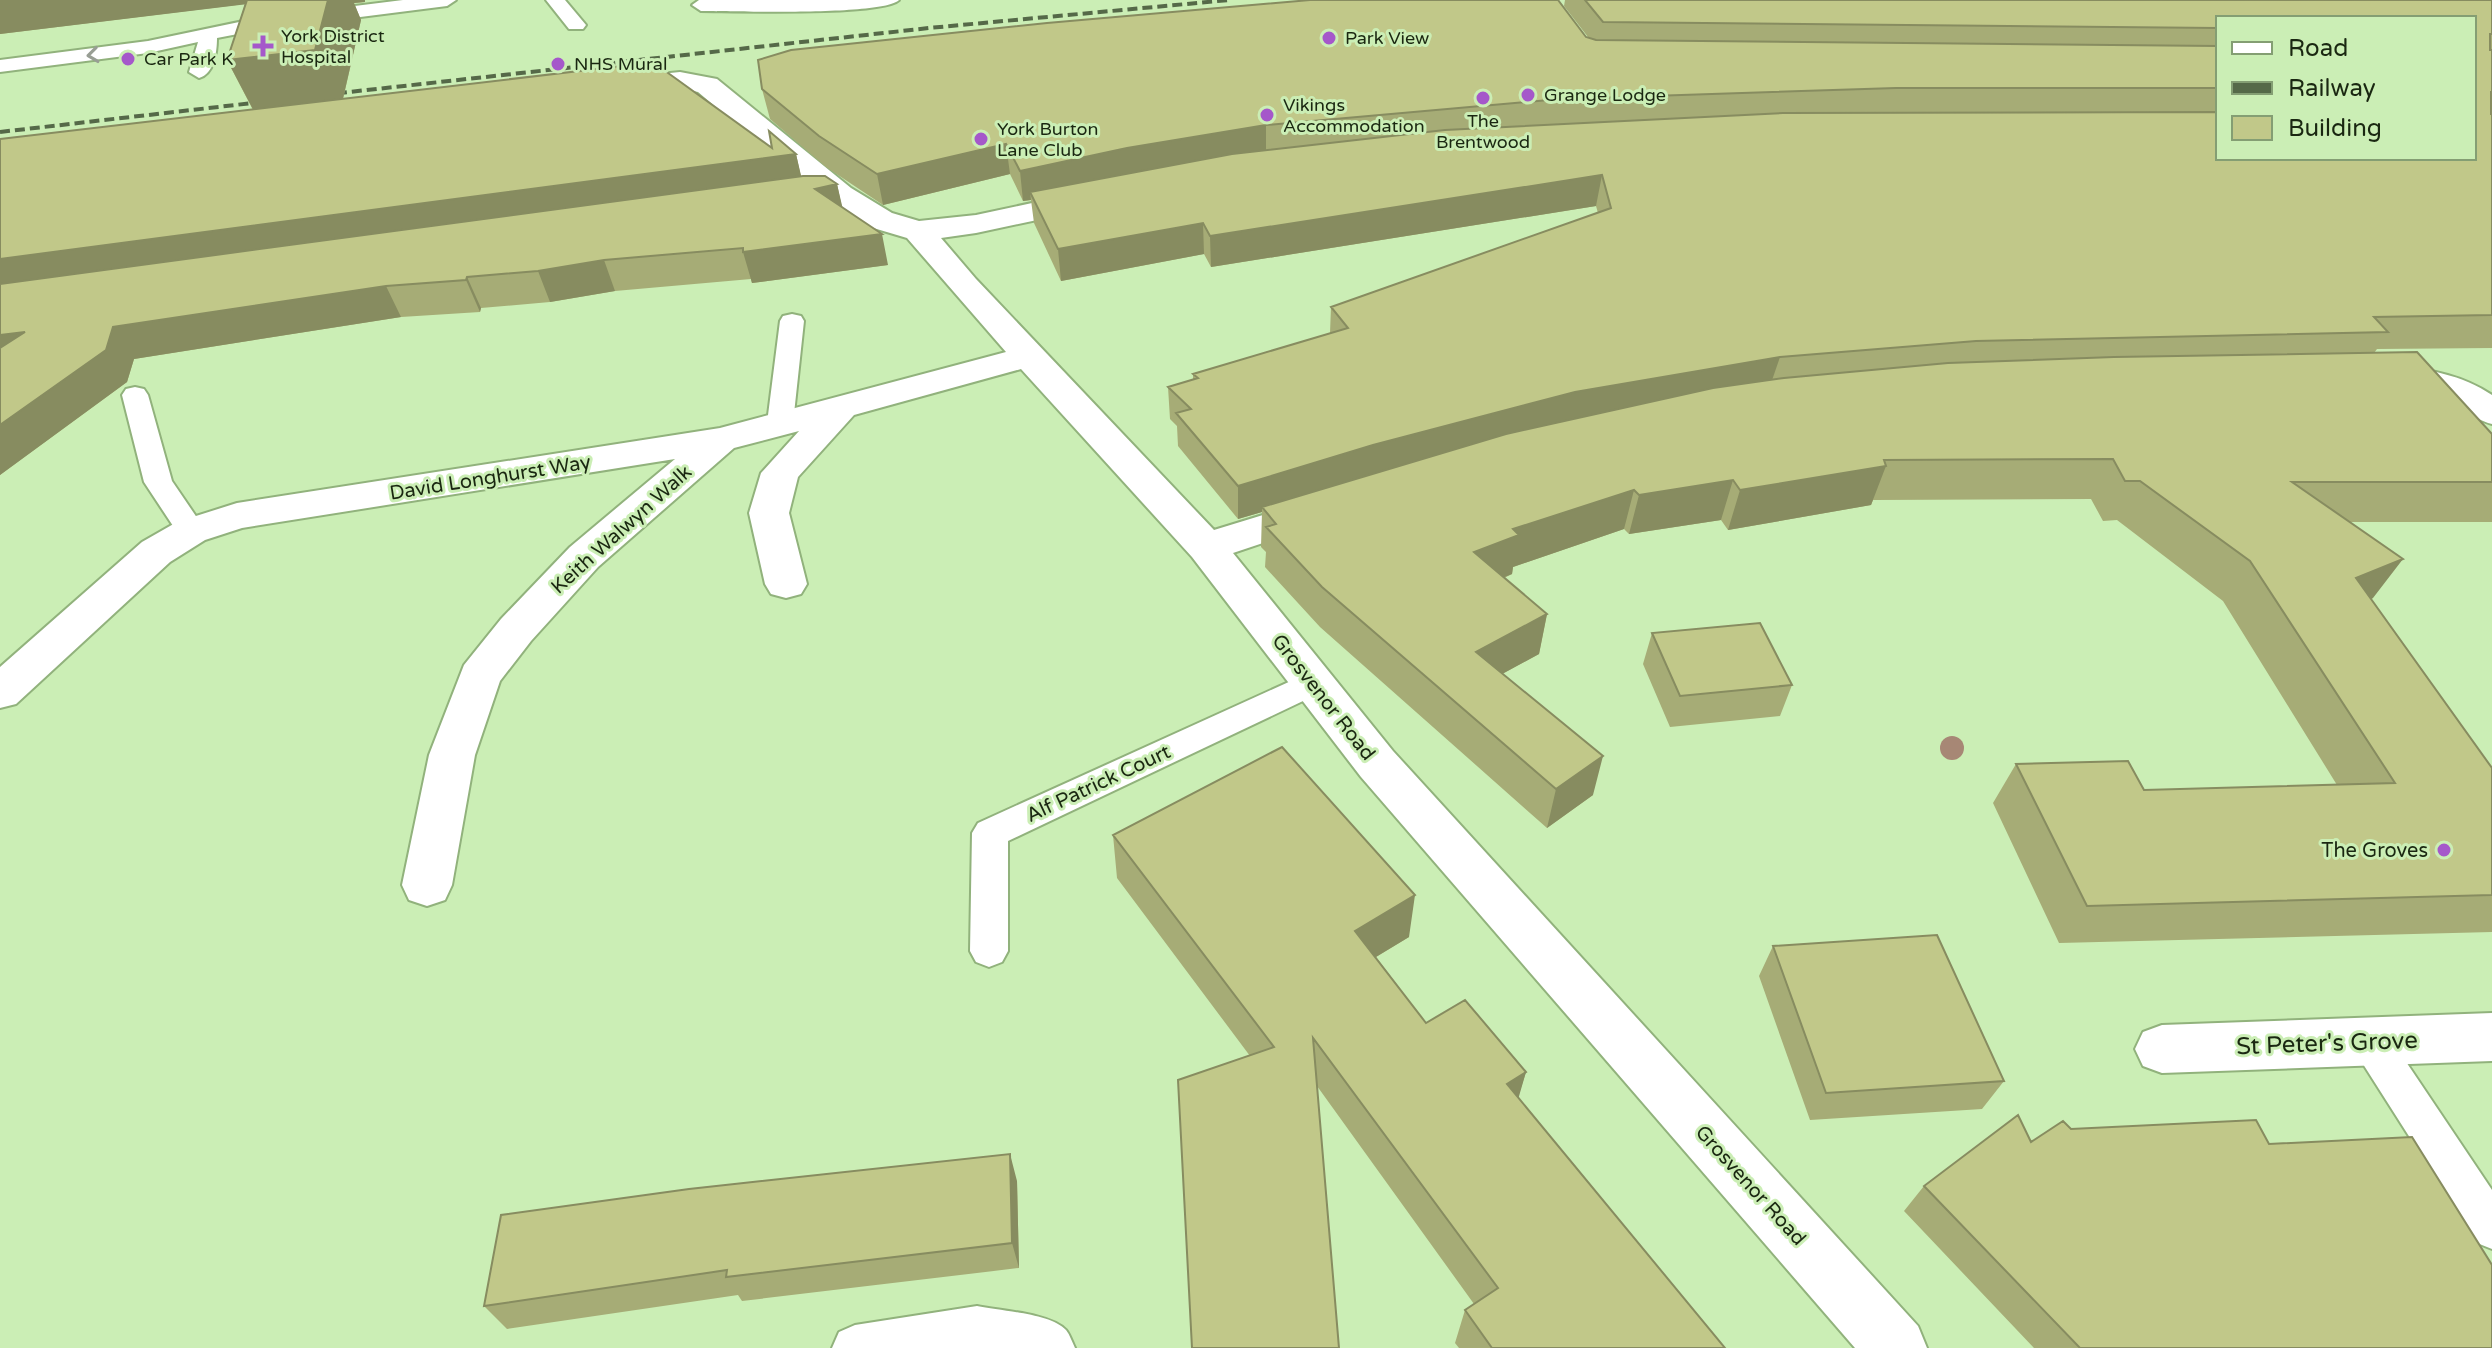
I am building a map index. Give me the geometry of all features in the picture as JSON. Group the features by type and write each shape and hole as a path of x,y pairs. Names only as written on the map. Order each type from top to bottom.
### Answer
{"street":[{"path":"599,88 680,80 730,87 840,195 881,220 918,231 976,224 1113,195"},
{"path":"795,197 840,195"},
{"name":"Grosvenor Road","path":"918,231 964,286 1206,547 1377,764 1896,1348"},
{"name":"David Longhurst Way","path":"0,692 156,552 191,531 237,516 721,440 1030,356"},
{"path":"2359,379 2422,377 2474,396 2492,413"},
{"path":"786,584 769,513 780,473 839,410"},
{"name":"Keith Walwyn Walk","path":"427,885 452,755 480,676 516,630 584,557 721,440"},
{"path":"1206,547 1356,499"},
{"name":"St Peter's Grove","path":"2162,1049 2492,1037"}],"lane":[{"path":"0,66 148,47 258,24 447,0"},
{"path":"555,0 576,25"},
{"path":"701,5 834,5 890,0"},
{"path":"199,72 207,52 208,35"},
{"path":"780,423 792,321"},
{"path":"135,395 158,482 191,531"},
{"name":"Alf Patrick Court","path":"989,951 990,833 1313,683"},
{"path":"2370,1041 2492,1228"},
{"path":"855,1348 977,1329 1043,1341 1052,1348"}],"building":[{"path":"247,0 328,0 315,50 227,60"},
{"path":"1310,0 1558,0 1586,37 1596,40 2216,46 2216,88 1896,88 1560,99 1266,125 1127,148 1020,171 1006,144 877,174 819,136 762,89 758,60 791,50"},
{"path":"1585,0 2492,0 2492,315 2374,317 2388,332 1976,341 1780,357 1575,392 1373,445 1238,486 1176,413 1191,409 1168,387 1198,378 1193,374 1348,328 1331,307 1611,208 1602,175 1210,236 1203,223 1058,249 1030,192 1232,154 1445,130 1783,113 2216,112 2216,160 2476,160 2476,16 2216,16 2216,28 1603,22"},
{"path":"657,65 772,148 769,131 796,154 0,259 0,139 622,66"},
{"path":"803,176 825,176 837,184 815,189 882,234 743,252 743,248 604,260 538,271 467,277 466,280 386,286 113,327 106,350 0,425 0,348 25,332 0,335 0,284"},
{"path":"2417,352 2492,434 2492,482 2292,482 2403,559 2356,578 2492,768 2492,895 2087,906 2016,764 2128,761 2144,790 2395,783 2250,561 2140,481 2125,481 2113,459 1884,460 1886,466 1740,490 1733,480 1639,495 1634,490 1513,529 1519,535 1474,552 1547,614 1476,652 1603,756 1556,789 1322,587 1266,527 1276,524 1262,507 1506,434 1713,388 1784,378 1948,363"},
{"path":"1760,623 1792,685 1680,696 1652,633"},
{"path":"1282,747 1415,895 1355,931 1426,1023 1465,1000 1526,1072 1507,1084 1725,1348 1492,1348 1465,1310 1498,1288 1313,1038 1339,1348 1192,1348 1178,1080 1274,1047 1113,835"},
{"path":"1937,935 2004,1081 1826,1093 1773,946"},
{"path":"2018,1115 2031,1142 2063,1121 2071,1129 2256,1120 2269,1144 2412,1137 2492,1265 2492,1348 2080,1348 1924,1186"},
{"path":"1010,1154 1012,1243 726,1277 727,1270 484,1306 501,1215 689,1189"}],"railway":[{"path":"322,95 929,28 1229,0"},
{"path":"0,132 270,101"}],"place":[{"name":"Park View","path":"1329,38"},
{"name":"York District Hospital","path":"263,46"},
{"name":"Car Park K","path":"128,59"},
{"name":"NHS Mural","path":"558,64"},
{"name":"Grange Lodge","path":"1528,95"},
{"name":"The Brentwood","path":"1483,98"},
{"name":"Vikings Accommodation","path":"1267,115"},
{"name":"York Burton Lane Club","path":"981,139"},
{"name":"The Groves","path":"2444,850"}]}
